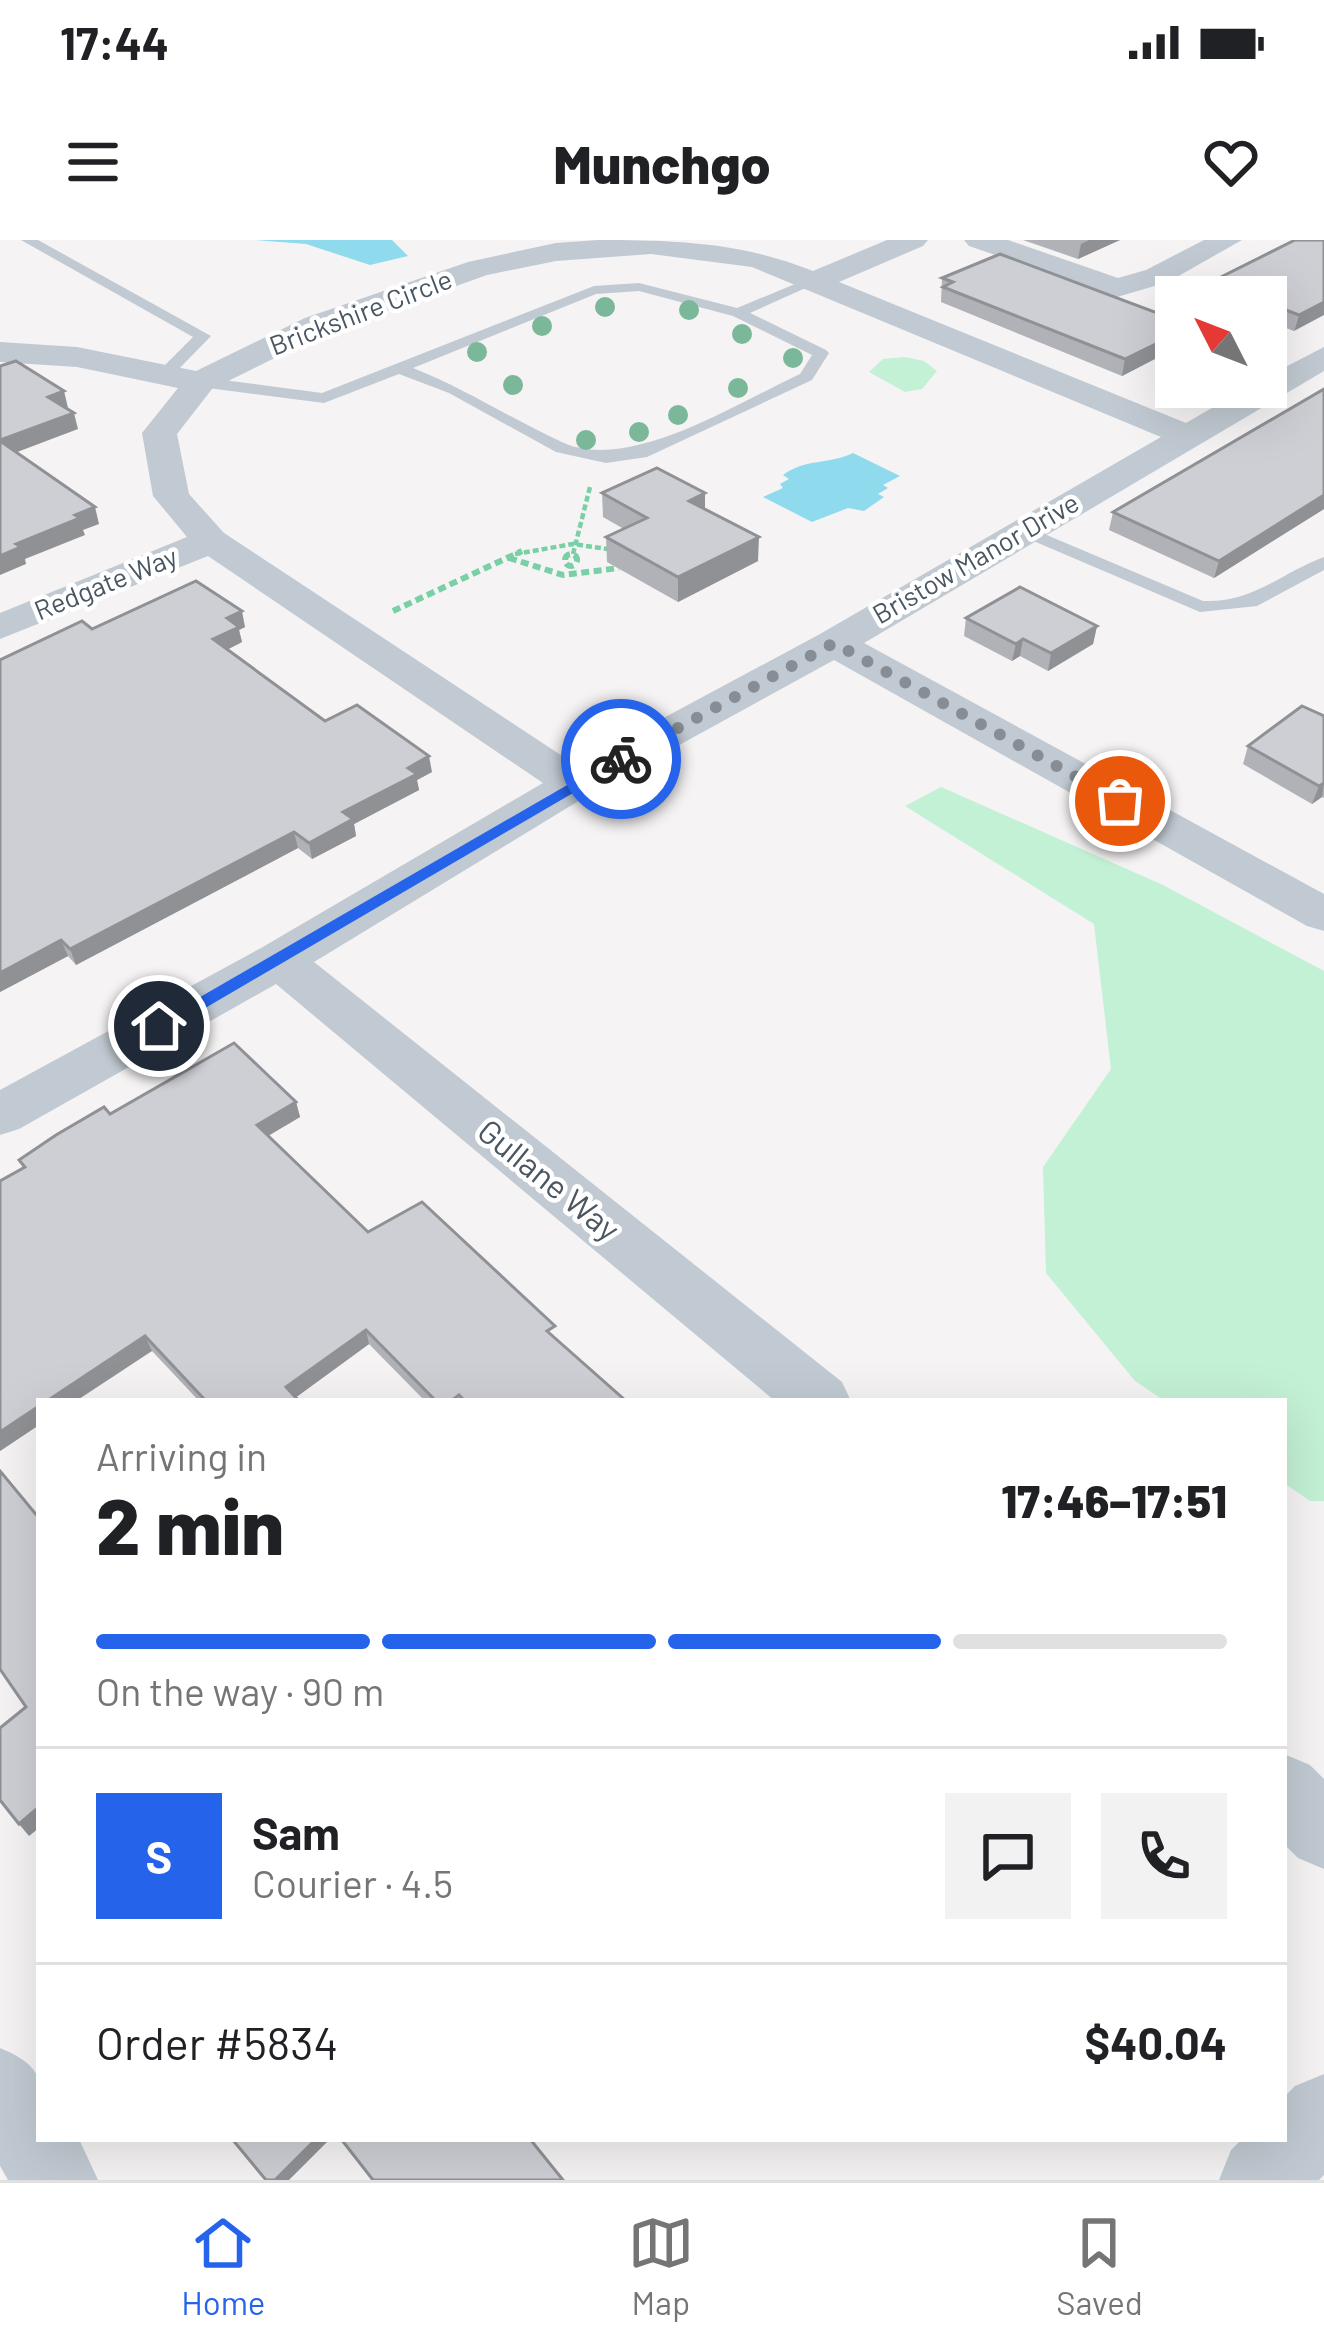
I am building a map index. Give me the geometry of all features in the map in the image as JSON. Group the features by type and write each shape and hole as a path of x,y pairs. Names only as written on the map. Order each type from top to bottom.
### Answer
{"street":[{"path":"812,282 913,240"},
{"path":"980,240 1155,303"},
{"path":"1118,288 1157,276 1227,240"},
{"name":"Brickshire Circle","path":"574,784 211,541 172,496 160,433 200,382 316,325 479,268 556,252 651,245 758,259 1188,436"},
{"path":"0,352 38,352 200,382"},
{"path":"1287,352 1318,360"},
{"name":"Bristow Manor Drive","path":"0,1115 279,960 574,784 834,643 1318,360"},
{"name":"Redgate Way","path":"0,627 211,541"},
{"path":"834,643 1324,915"},
{"name":"Gullane Way","path":"279,960 816,1398"},
{"path":"1287,1794 1324,1832"},
{"path":"0,2089 56,2180"},
{"path":"1261,2180 1324,2115"}],"lane":[{"path":"28,240 203,336 164,375"},
{"path":"738,313 812,282"},
{"path":"200,382 324,398 404,370 594,290 639,287 738,313 820,353 806,377 641,453 597,456 562,448 454,390 404,370"},
{"path":"1023,530 1200,606 1228,610 1288,587 1324,562"}],"path":[{"path":"566,576 570,564 579,561 573,555 573,544 597,456"},
{"path":"348,632 527,549 573,544 610,552 625,545"},
{"path":"508,558 550,575 619,568"}],"green space":[{"path":"883,359 924,361 937,371 922,389 905,392 869,372"},
{"path":"941,787 1163,885 1324,971 1324,1501 1310,1501 1287,1485 1287,1398 1160,1398 1135,1381 1046,1273 1043,1167 1111,1069 1094,924 905,806"}],"water":[{"path":"255,240 392,240 408,256 370,265 306,244"},
{"path":"853,453 900,476 883,485 888,488 878,494 884,497 864,511 848,508 812,522 763,497 783,488 780,484 789,479 783,475 792,470"}],"building":[{"path":"1295,240 1324,240 1324,302 1299,315 1287,310 1287,276 1223,276"},
{"path":"1000,254 1155,312 1155,344 1125,359 943,287 953,282 942,278"},
{"path":"16,361 64,391 48,397 74,413 0,440 0,366"},
{"path":"1324,389 1324,495 1219,561 1113,512"},
{"path":"0,441 95,507 0,556"},
{"path":"657,468 705,493 689,501 759,537 678,577 606,537 647,518 602,493"},
{"path":"196,581 242,611 227,618 239,627 213,639 325,721 357,705 429,756 408,768 417,774 343,812 353,819 309,843 294,832 70,949 61,940 0,973 0,660 82,621 92,629"},
{"path":"1020,587 1097,626 1051,653 1023,639 1016,644 966,618"},
{"path":"1302,706 1324,716 1324,783 1319,786 1248,746"},
{"path":"234,1043 296,1102 257,1125 368,1232 422,1202 555,1326 547,1331 623,1398 433,1398 366,1330 286,1387 296,1398 203,1398 145,1336 52,1398 36,1398 36,1408 0,1432 0,1181 25,1167 19,1160 56,1135 104,1107 110,1114"},
{"path":"0,1471 36,1514 36,1810 19,1824 0,1800 0,1728 26,1707 0,1669"},
{"path":"234,2142 313,2142 275,2180 266,2180"},
{"path":"343,2142 532,2142 563,2180 373,2180"}],"way so far":[{"path":"621,759 834,643 1120,801"}],"route":[{"path":"159,1026 621,759"}]}
